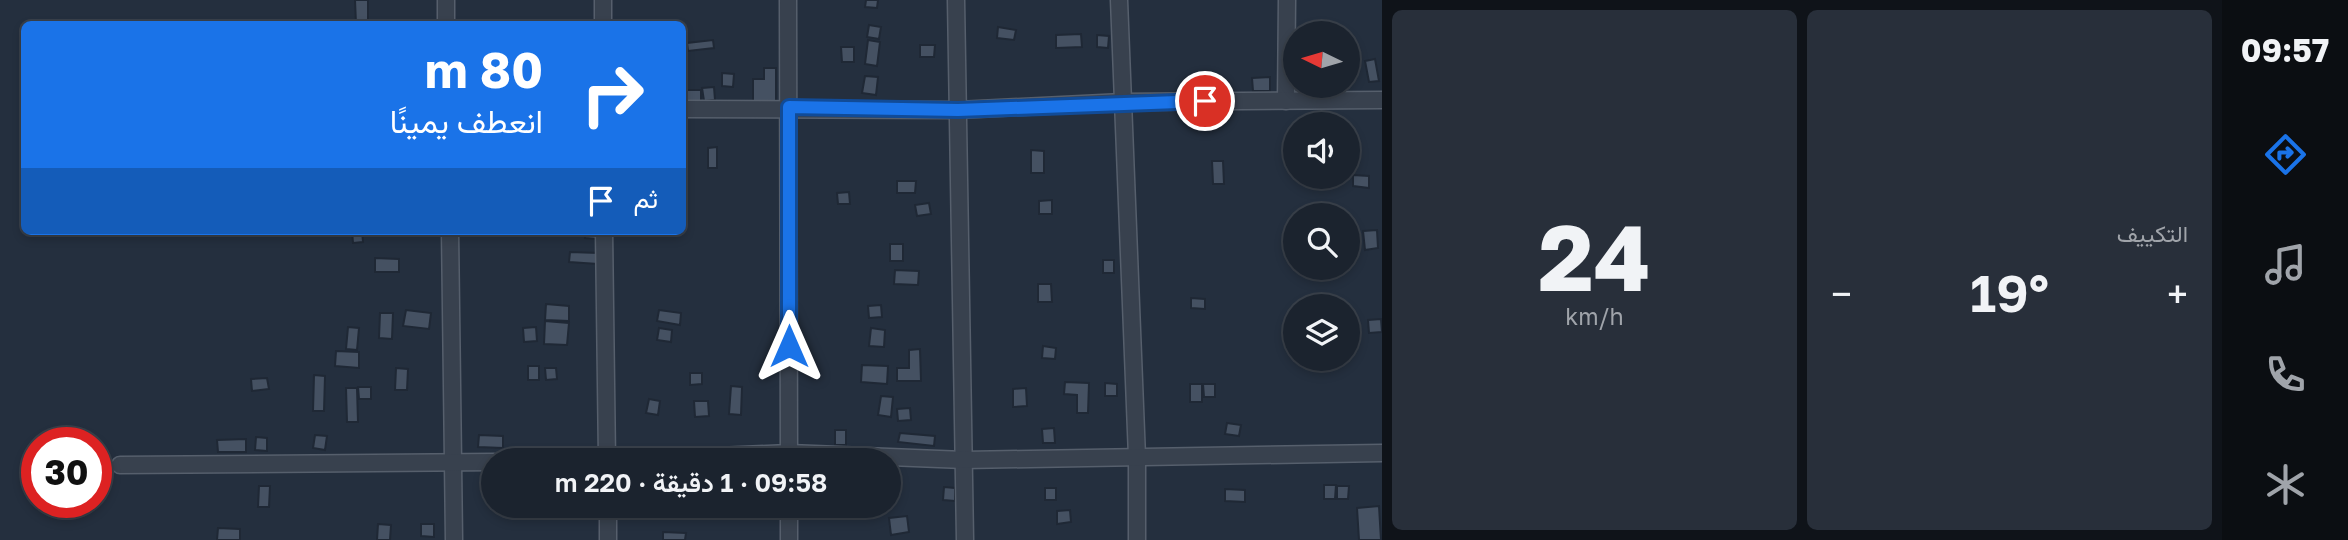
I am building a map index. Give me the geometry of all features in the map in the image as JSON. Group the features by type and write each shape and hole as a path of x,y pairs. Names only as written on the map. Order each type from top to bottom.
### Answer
{"street":[{"path":"446,0 446,21"},
{"path":"603,0 603,21"},
{"path":"788,0 789,448"},
{"path":"956,0 965,540"},
{"path":"1119,0 1137,457 1137,540"},
{"path":"1286,100 1287,0"},
{"path":"686,108 958,110 1123,102 1382,100"},
{"path":"450,235 454,540"},
{"path":"604,235 607,448"},
{"path":"901,459 964,460 1382,453"},
{"path":"120,465 481,462"},
{"path":"608,518 608,540"},
{"path":"789,518 789,540"}],"building":[{"path":"355,0 368,0 368,21 356,21"},
{"path":"866,0 878,0 877,8 865,7"},
{"path":"869,25 881,27 879,39 867,37"},
{"path":"998,27 1016,30 1014,40 997,38"},
{"path":"1081,34 1082,47 1056,48 1056,35"},
{"path":"1097,35 1109,36 1108,48 1097,47"},
{"path":"713,40 714,48 688,51 687,43"},
{"path":"868,40 880,42 877,66 865,64"},
{"path":"920,45 935,45 934,57 920,57"},
{"path":"841,47 854,47 854,62 842,62"},
{"path":"1375,59 1379,81 1369,82 1365,61"},
{"path":"764,68 776,68 776,102 753,102 753,79 764,79"},
{"path":"722,73 734,74 733,87 722,86"},
{"path":"865,76 878,77 876,95 862,93"},
{"path":"1270,77 1270,91 1253,91 1252,78"},
{"path":"714,87 715,100 704,101 702,88"},
{"path":"686,90 701,90 701,104 686,104"},
{"path":"717,147 717,168 708,168 708,148"},
{"path":"1031,150 1044,151 1044,173 1031,173"},
{"path":"1212,161 1223,161 1224,184 1213,184"},
{"path":"1360,175 1369,176 1369,188 1360,187"},
{"path":"897,181 916,181 915,193 897,193"},
{"path":"849,192 850,204 838,204 837,193"},
{"path":"1052,200 1052,214 1039,214 1039,201"},
{"path":"929,203 931,214 917,216 915,205"},
{"path":"1377,230 1378,248 1365,250 1363,231"},
{"path":"352,235 362,235 363,242 353,243"},
{"path":"585,235 596,235 596,239 585,238"},
{"path":"890,244 903,244 903,261 890,261"},
{"path":"570,252 599,253 598,264 569,262"},
{"path":"375,258 399,259 399,272 375,272"},
{"path":"1103,260 1114,260 1114,273 1103,273"},
{"path":"895,270 919,271 918,285 894,284"},
{"path":"1038,284 1051,284 1052,302 1038,302"},
{"path":"1191,298 1205,299 1205,309 1191,308"},
{"path":"546,304 569,306 569,321 545,320"},
{"path":"881,305 882,317 869,318 868,306"},
{"path":"406,310 431,313 429,329 403,326"},
{"path":"659,310 681,313 680,325 657,321"},
{"path":"380,313 393,313 392,339 379,338"},
{"path":"1381,319 1382,332 1369,333 1368,320"},
{"path":"545,321 569,323 567,345 544,344"},
{"path":"348,327 359,328 357,350 346,349"},
{"path":"536,327 537,341 524,342 523,328"},
{"path":"659,328 672,330 671,342 657,340"},
{"path":"871,328 885,330 884,347 869,346"},
{"path":"1043,346 1056,348 1055,359 1042,358"},
{"path":"920,349 921,381 897,381 897,368 909,368 909,350"},
{"path":"336,351 359,352 359,368 335,366"},
{"path":"862,365 888,366 887,384 861,382"},
{"path":"528,366 539,366 539,380 528,380"},
{"path":"396,368 408,369 407,390 395,390"},
{"path":"545,368 556,368 557,379 546,380"},
{"path":"690,373 702,373 702,384 690,385"},
{"path":"314,375 325,376 324,411 313,411"},
{"path":"267,378 269,389 252,391 251,379"},
{"path":"1065,382 1089,383 1088,413 1077,413 1077,395 1064,394"},
{"path":"1105,383 1117,384 1117,396 1105,396"},
{"path":"1190,384 1202,384 1202,402 1190,402"},
{"path":"1203,384 1215,384 1215,397 1204,397"},
{"path":"731,386 742,387 741,415 729,414"},
{"path":"358,387 371,387 371,399 359,399"},
{"path":"346,388 357,388 358,422 347,422"},
{"path":"1026,388 1027,406 1013,407 1013,389"},
{"path":"881,396 893,397 891,417 878,415"},
{"path":"649,399 660,401 658,415 646,413"},
{"path":"694,401 708,401 709,416 695,417"},
{"path":"910,408 911,420 898,421 897,409"},
{"path":"1227,423 1241,425 1239,436 1225,434"},
{"path":"1054,428 1055,443 1043,443 1042,429"},
{"path":"835,430 846,430 846,445 835,445"},
{"path":"900,433 935,436 934,446 898,442"},
{"path":"315,435 327,436 325,450 313,448"},
{"path":"479,435 503,436 503,448 478,447"},
{"path":"256,437 267,438 267,451 255,450"},
{"path":"246,439 246,452 218,452 217,440"},
{"path":"1324,485 1336,485 1335,499 1324,499"},
{"path":"259,486 270,486 269,507 258,507"},
{"path":"1337,486 1349,486 1348,499 1337,499"},
{"path":"944,487 955,488 955,501 943,500"},
{"path":"1045,488 1056,488 1056,500 1045,500"},
{"path":"1225,489 1245,490 1245,502 1225,501"},
{"path":"1379,506 1381,540 1359,540 1357,508"},
{"path":"1070,510 1071,522 1057,524 1057,511"},
{"path":"907,516 909,532 891,535 889,518"},
{"path":"378,524 391,525 390,540 377,540"},
{"path":"421,524 434,524 434,537 421,536"},
{"path":"218,528 240,529 240,540 217,540"},
{"path":"663,532 686,533 685,540 663,540"}],"route":[{"path":"789,346 789,107 958,110 1205,101"}]}
